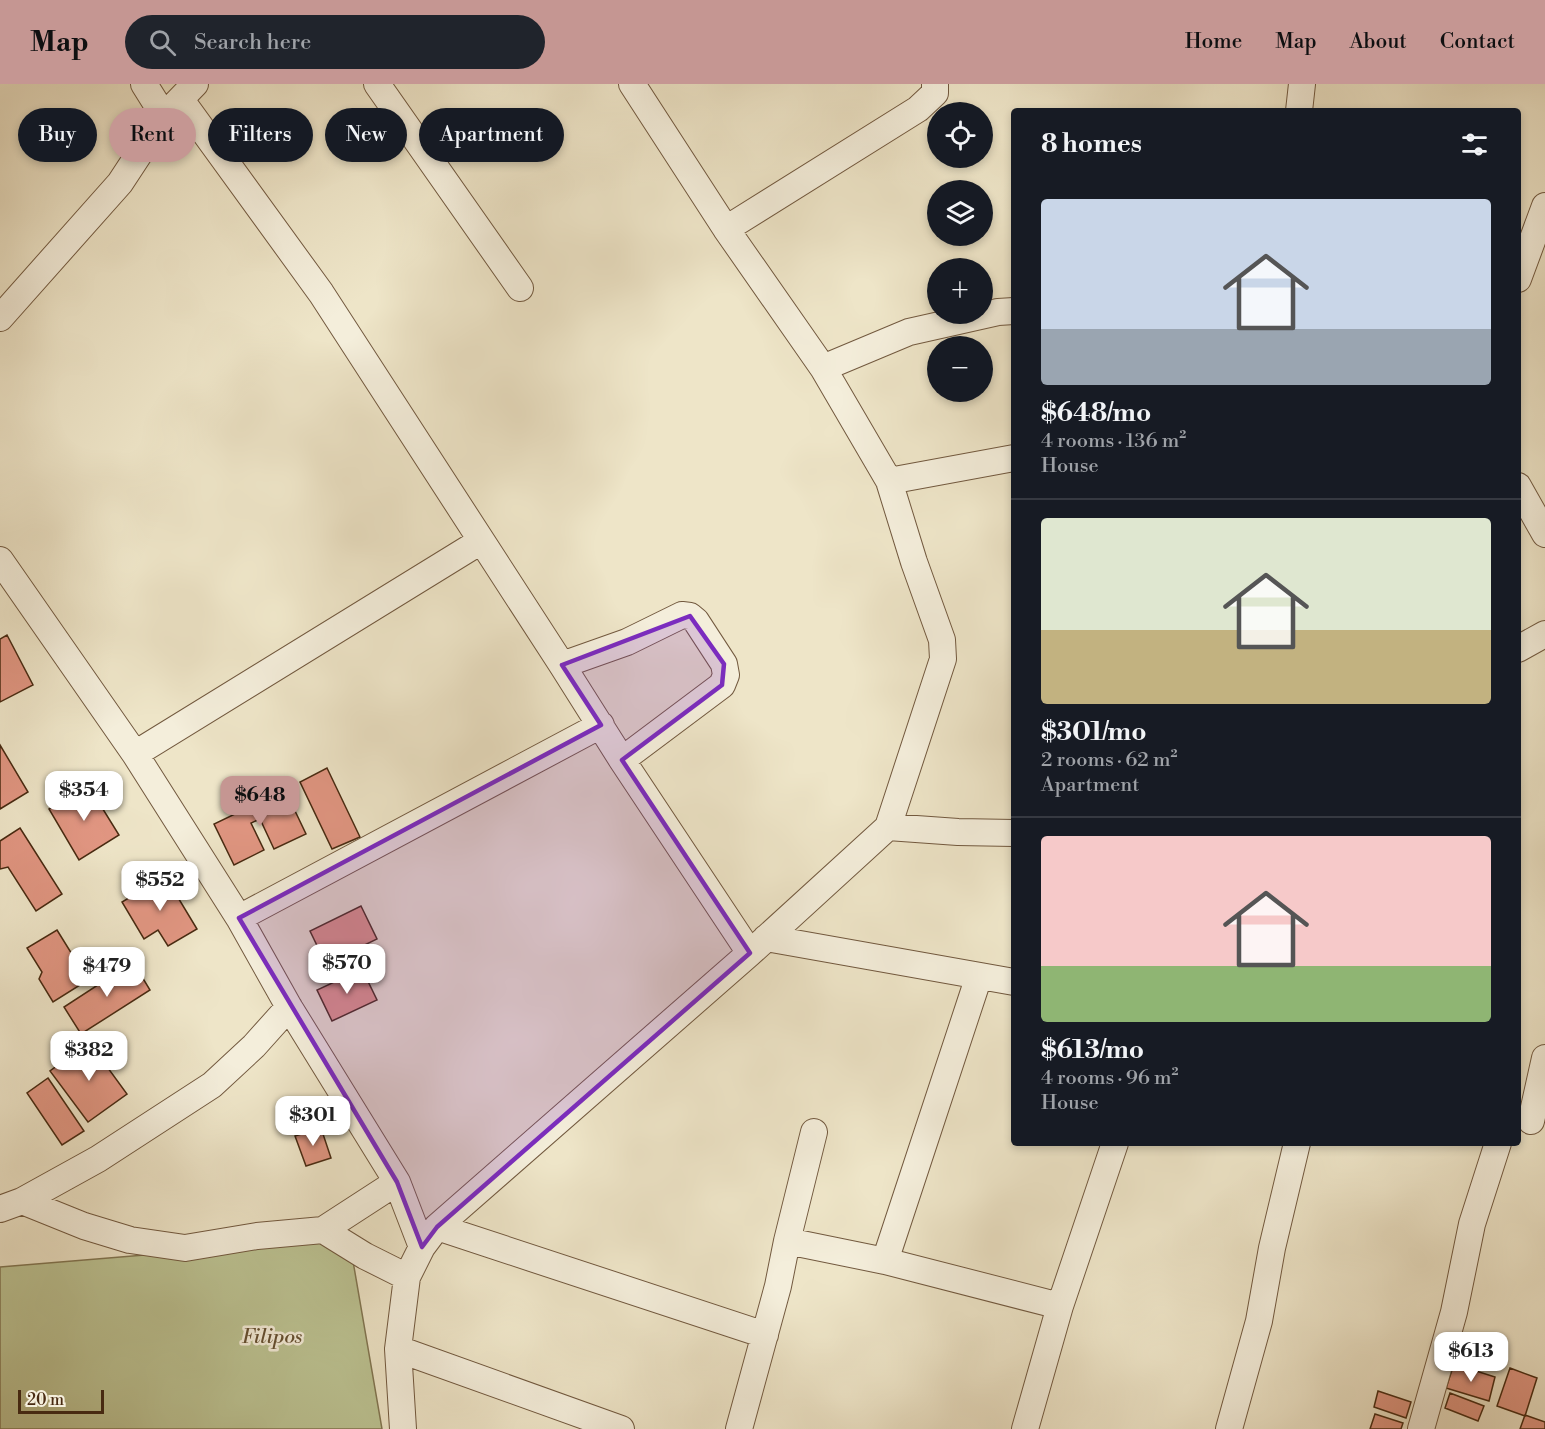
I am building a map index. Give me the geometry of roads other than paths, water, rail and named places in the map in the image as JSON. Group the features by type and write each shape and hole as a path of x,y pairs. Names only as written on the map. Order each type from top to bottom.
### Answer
{"street":[{"path":"144,84 180,100 321,294 622,760 758,946 1011,981"},
{"path":"377,84 520,288"},
{"path":"403,1429 398,1349 407,1277 422,1247 437,1227 758,946 888,827 943,659 942,640 914,562 889,481 823,368 726,229 632,84"},
{"path":"726,229 918,109 935,93 935,84"},
{"path":"1299,108 1302,84"},
{"path":"0,318 120,183 180,100"},
{"path":"1521,271 1545,206"},
{"path":"823,368 909,332 998,312 1011,311"},
{"path":"889,481 1011,459"},
{"path":"1521,491 1545,534"},
{"path":"135,754 481,541"},
{"path":"0,560 135,754 239,918 289,1007 398,1182 422,1247"},
{"path":"562,664 627,642 682,615 690,616 696,621 724,664 726,675 722,685 622,760"},
{"path":"1521,647 1545,634"},
{"path":"239,918 601,725"},
{"path":"888,827 1011,833"},
{"path":"885,1261 979,976"},
{"path":"11,1205 99,1160 212,1085 254,1046 289,1007"},
{"path":"1531,1121 1545,1058"},
{"path":"739,1429 778,1286 814,1132"},
{"path":"1025,1429 1060,1306 1114,1146"},
{"path":"1229,1429 1259,1321 1272,1248 1296,1146"},
{"path":"1421,1429 1454,1312 1472,1224 1497,1146"},
{"path":"11,1205 130,1240 185,1248 257,1236 323,1230 398,1182"},
{"path":"437,1227 765,1335"},
{"path":"323,1230 365,1256 407,1277"},
{"path":"787,1241 885,1261 1060,1306"},
{"path":"398,1349 621,1429"}],"park label":[{"name":"Filipos","path":"272,1337"}]}
